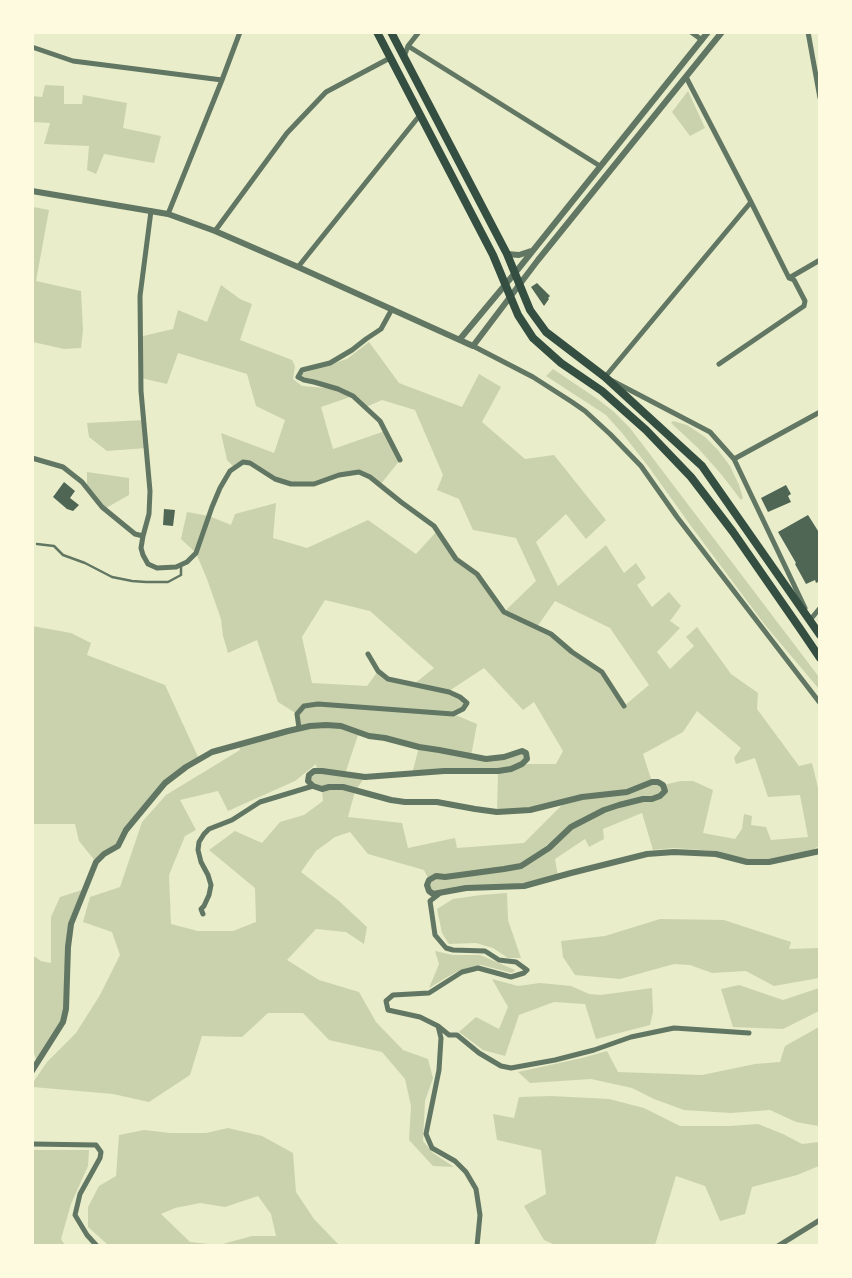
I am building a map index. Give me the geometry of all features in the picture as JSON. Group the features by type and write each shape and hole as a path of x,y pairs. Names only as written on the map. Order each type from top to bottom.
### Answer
{"main road":[{"path":"376,32 492,255 518,315 533,338 561,363 602,391 646,430 691,476 820,658"},
{"path":"392,32 507,254 530,310 546,332 606,376 702,466 820,635"}],"street":[{"path":"168,214 240,32"},
{"path":"404,56 408,46 419,32"},
{"path":"691,32 702,40"},
{"path":"460,339 506,285 708,32"},
{"path":"473,346 538,260 722,32"},
{"path":"808,32 820,98"},
{"path":"408,46 600,166"},
{"path":"32,48 73,61 222,80"},
{"path":"215,231 287,132 326,92 390,58"},
{"path":"686,77 752,202 789,278 794,280 805,301 804,306 719,364"},
{"path":"298,267 420,115"},
{"path":"32,191 168,214 215,231 460,339 533,377 572,402 610,434 641,466 677,517 820,703"},
{"path":"752,202 606,376 710,432 734,459 810,620 820,608"},
{"path":"151,211 140,296 141,391 150,491 149,514 142,536 142,548 143,556 148,564 157,568 181,565 196,553 220,488 230,471 243,462 250,463 275,479 291,484 314,484 339,475 359,472 370,477 434,526 456,559 477,574 504,612 551,634 572,652 602,672 624,706"},
{"path":"507,254 518,255 534,249"},
{"path":"789,278 820,260"},
{"path":"392,309 381,329 352,350 330,363 302,370 298,377 338,389 353,396 380,421 400,460"},
{"path":"734,459 820,412"},
{"path":"32,458 63,467 82,482 102,507 134,534 142,536"},
{"path":"299,728 297,714 304,706 318,704 453,714 463,709 466,703 460,697 449,692 388,679 378,671 368,654"},
{"path":"32,1071 63,1022 66,1009 68,947 71,924 96,862 104,854 118,846 126,830 164,784 186,767 212,752 299,728 326,724 341,726 369,736 386,738 419,747 486,759 504,757 522,751 526,753 528,759 511,769 498,771 444,771 365,777 314,771 309,774 308,781 313,786 322,790 343,787 391,800 437,802 498,812 530,810 582,797 627,792 652,782 658,782 663,785 665,791 660,796 604,810 571,827 543,853 521,866 504,870 445,877 436,876 429,880 427,885 429,891 433,894 466,888 524,886 571,872 646,854 674,852 716,854 747,862 769,862 820,851"},
{"path":"203,914 201,909 206,902 211,886 198,850 204,834 209,829 232,820 260,802 313,786"},
{"path":"439,894 430,901 435,935 446,948 485,951 499,960 516,962 527,970 524,973 510,976 478,968 462,972 429,994 393,995 386,1001 388,1010 420,1017 438,1026 449,1035 457,1035 479,1053 501,1066 511,1068 594,1050 631,1037 674,1028 748,1033"},
{"path":"438,1026 441,1038 439,1070 426,1134 432,1148 455,1161 466,1172 476,1189 480,1215 477,1246"},
{"path":"32,1144 96,1145 101,1152 100,1158 80,1194 75,1215 87,1235 97,1246"},
{"path":"777,1245 820,1220"}],"lane":[{"path":"37,544 54,546 63,555 85,563 112,577 132,581 168,582 181,575 181,565"}],"green space":[{"path":"45,85 64,86 64,104 82,104 83,95 127,103 123,128 161,136 154,163 104,154 96,174 87,170 89,146 44,144 50,123 33,122 32,96 42,97"},
{"path":"688,91 705,128 690,136 672,112"},
{"path":"33,207 49,210 36,281 81,291 83,330 81,348 64,349 33,342"},
{"path":"221,285 240,299 252,304 240,340 292,360 295,366 293,379 302,386 336,389 300,375 347,359 369,342 399,383 462,407 479,374 501,387 482,422 525,459 554,455 606,520 586,539 566,514 536,542 558,586 606,545 624,573 636,563 646,578 637,585 652,607 669,592 681,606 670,621 680,628 657,652 670,669 694,646 686,637 697,627 731,674 758,693 757,709 799,766 812,763 819,792 819,846 814,849 770,859 746,860 716,851 673,848 653,850 642,813 603,829 604,839 589,847 585,839 555,859 558,876 543,881 439,894 429,891 429,880 424,870 368,854 350,832 335,837 316,851 301,872 339,901 367,927 364,944 346,932 316,929 287,960 319,980 359,992 376,1022 403,1050 428,1059 433,1078 425,1101 423,1141 433,1153 454,1167 433,1166 409,1140 411,1106 405,1079 382,1052 329,1040 303,1013 268,1013 242,1037 202,1036 190,1075 149,1102 113,1094 33,1087 32,1084 47,1062 76,1033 100,995 120,955 112,932 83,922 90,897 120,887 142,822 166,795 240,750 239,744 299,728 297,714 278,702 257,640 228,653 221,619 207,579 196,553 181,539 187,512 209,516 231,525 235,514 276,503 273,538 307,548 368,520 416,554 437,531 456,559 477,574 504,612 536,581 516,538 473,530 459,499 437,490 443,475 415,410 382,400 366,407 353,396 321,407 333,449 385,431 400,460 380,485 359,472 314,484 291,484 243,462 235,468 227,460 221,433 274,453 285,420 256,406 247,374 178,353 167,384 141,378 139,337 173,329 178,310 207,322","holes":["325,600 370,611 434,668 414,684 388,679 378,671 367,686 312,683 302,637","555,601 610,628 649,685 624,706 602,672 537,627","484,668 523,710 534,702 563,751 556,764 523,764 526,753 486,759 471,756 477,724 453,714 467,703 449,691","697,711 741,748 734,758 736,764 755,758 768,797 800,795 808,837 771,840 766,827 751,825 752,816 744,814 742,829 735,839 703,833 713,790 693,781 681,781 663,785 652,782 643,754 683,732","359,732 419,747 412,774 498,771 497,812 565,802 524,843 457,848 455,838 408,848 402,823 348,817 355,791 365,777 345,774","316,764 317,771 308,781 322,790 323,801 304,815 280,822 262,843 235,831 209,850 255,888 256,922 233,931 198,931 171,924 169,875 185,836 196,830 180,800 218,791 228,811 295,781"]},
{"path":"553,369 613,411 630,428 819,677 819,689 765,625 622,433 606,415 546,376"},
{"path":"144,420 146,448 107,451 89,437 87,423"},
{"path":"673,421 687,425 705,437 718,450 730,466 739,485 743,498 741,500 697,447 671,423"},
{"path":"87,472 129,478 129,495 106,508 87,487"},
{"path":"32,626 71,633 91,643 87,655 165,685 199,759 165,783 118,846 96,862 79,841 75,824 33,824"},
{"path":"85,889 71,924 63,1022 37,1062 32,1048 32,955 41,961 51,963 51,917 60,897"},
{"path":"507,893 508,920 521,958 508,958 493,948 476,943 449,944 442,933 437,909 453,899"},
{"path":"660,919 724,920 791,942 789,949 819,948 819,978 774,986 746,971 712,973 690,965 674,964 620,979 575,975 563,957 561,941 605,936"},
{"path":"435,951 453,955 480,955 515,970 512,973 481,965 456,972 429,988 439,964"},
{"path":"492,979 518,986 540,983 571,986 589,994 601,995 652,988 653,1012 650,1025 596,1039 585,1004 554,1002 519,1015 505,1056 483,1050 459,1032 476,1017 499,1029 508,1007"},
{"path":"739,985 783,1000 819,988 819,1011 783,1029 733,1027 721,989"},
{"path":"819,1027 819,1126 796,1122 770,1110 731,1113 684,1110 654,1099 632,1088 591,1079 530,1083 518,1072 607,1051 618,1072 702,1075 755,1064 780,1062 785,1046"},
{"path":"551,1096 609,1099 644,1108 680,1126 758,1124 802,1144 819,1142 819,1166 797,1175 752,1187 745,1214 720,1221 705,1186 676,1176 655,1245 555,1245 544,1240 524,1206 546,1194 541,1150 497,1140 493,1114 514,1118 519,1097"},
{"path":"228,1128 262,1136 293,1153 296,1192 314,1219 339,1245 219,1245 111,1245 107,1244 88,1227 88,1207 99,1186 116,1176 119,1135 144,1130 170,1133 206,1133","holes":["258,1196 271,1214 276,1236 252,1236 219,1245 190,1242 161,1214 175,1208 200,1203 225,1207"]},
{"path":"33,1150 89,1150 88,1166 71,1204 61,1239 65,1245 33,1245"}],"building":[{"path":"537,283 550,296 544,306 531,287"},
{"path":"64,482 75,491 70,498 79,505 73,511 67,509 53,497"},
{"path":"786,485 791,494 788,496 791,502 768,512 761,498"},
{"path":"164,509 175,510 173,526 163,525"},
{"path":"808,515 820,534 820,550 818,551 820,554 820,581 816,583 815,580 806,584 778,532"}]}
